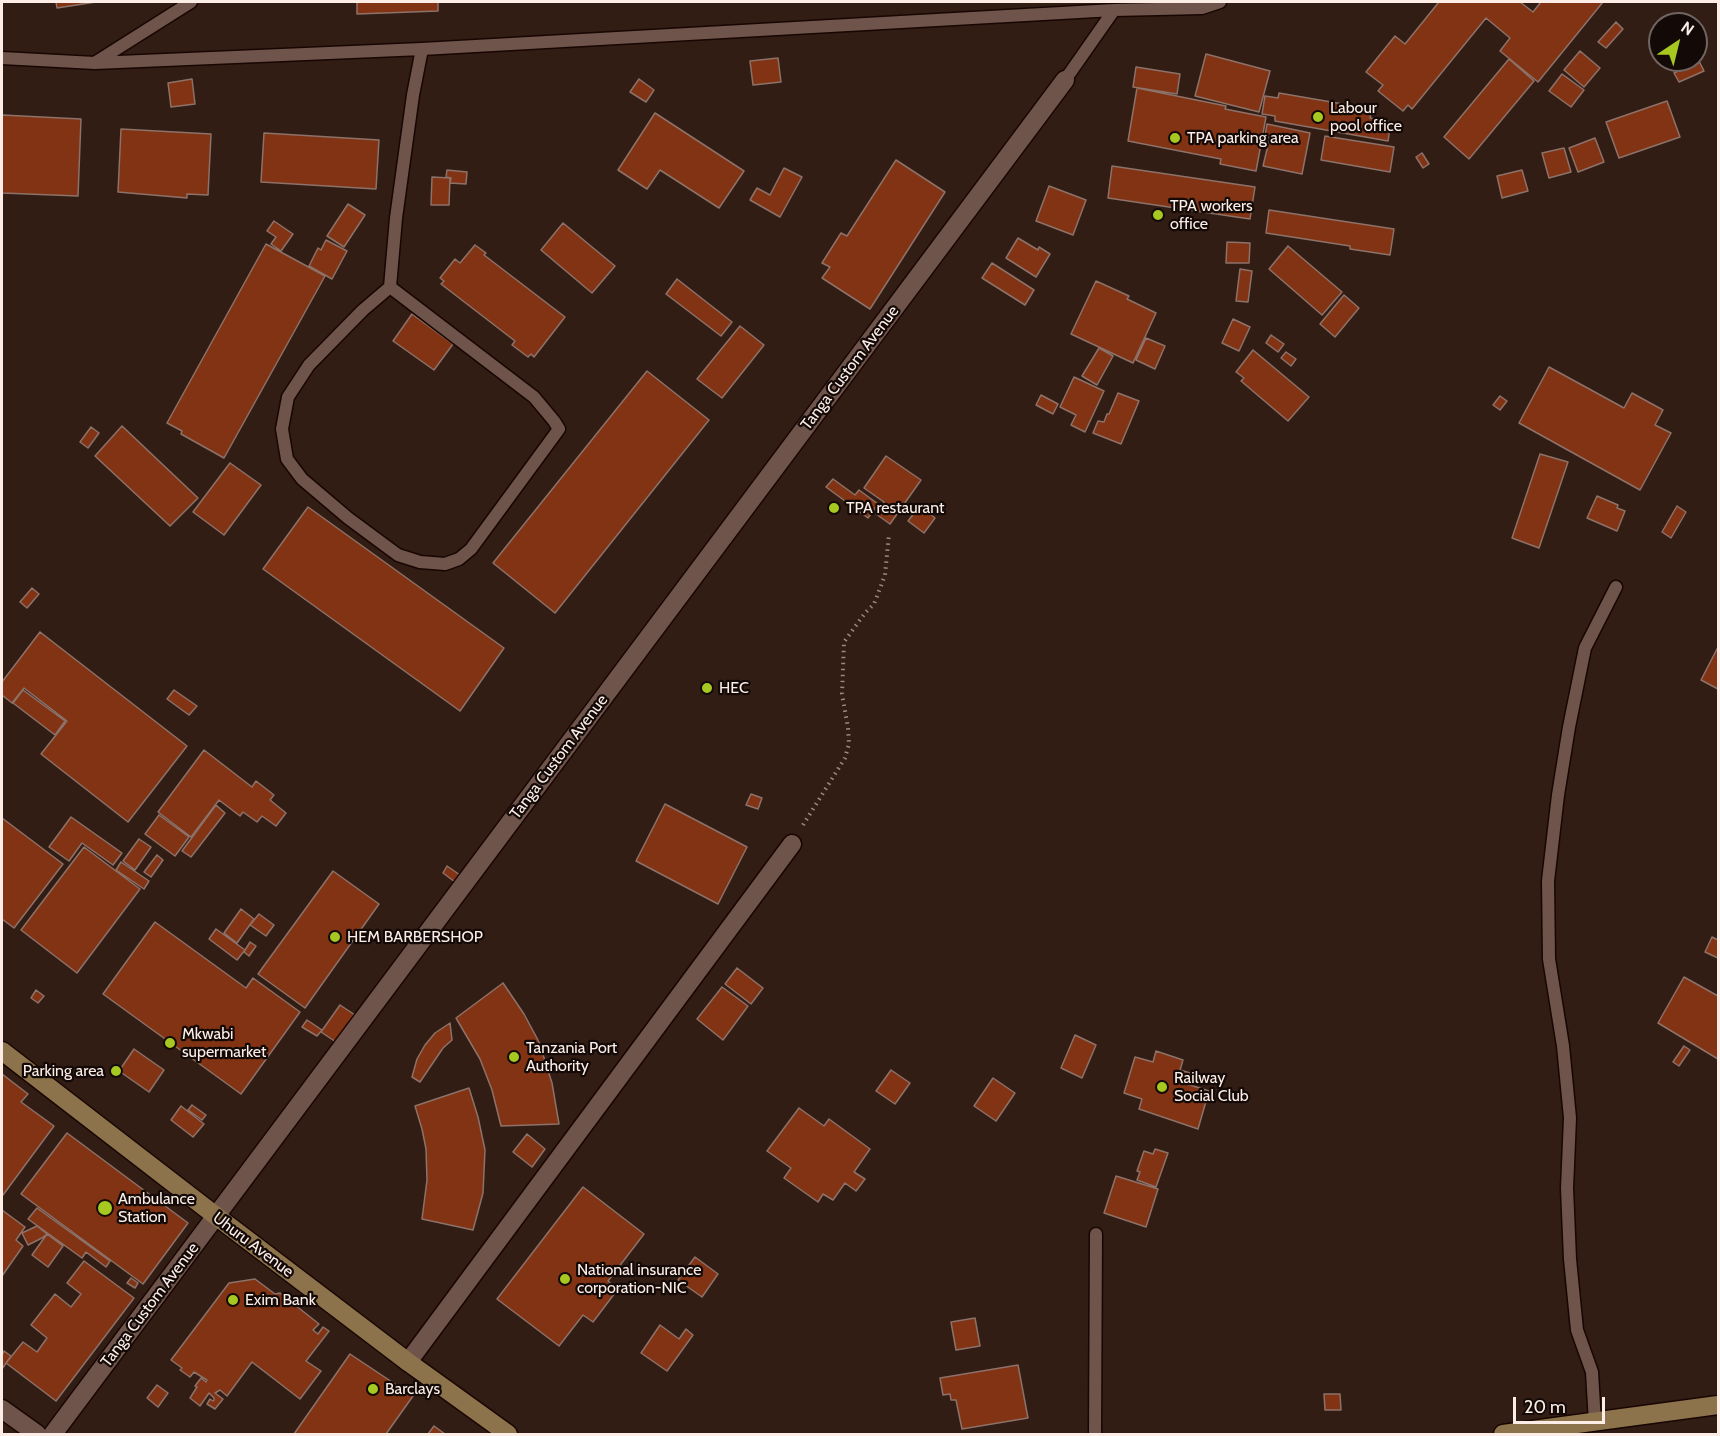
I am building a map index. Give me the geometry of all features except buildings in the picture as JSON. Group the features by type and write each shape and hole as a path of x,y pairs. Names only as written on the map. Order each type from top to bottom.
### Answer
{"street":[{"name":"Tanga Custom Avenue","path":"53,1434 1065,80"},
{"path":"408,1362 792,844"},
{"name":"Uhuru Avenue","path":"2,1051 408,1362 508,1434"},
{"path":"1503,1434 1719,1405"},
{"path":"2,1409 37,1434"}],"lane":[{"path":"95,63 191,2"},
{"path":"2,58 95,63 422,49 1114,10 1202,8 1220,2"},
{"path":"1065,80 1114,10"},
{"path":"390,287 534,397 559,429 471,549 459,559 445,564 398,555 348,519 302,479 287,459 282,429 288,397 309,366 363,310 390,287 396,218 413,95 422,49"},
{"path":"1595,1423 1592,1372 1577,1330 1570,1259 1569,1118 1563,1046 1549,959 1548,881 1558,795 1585,648 1616,587"},
{"path":"1095,1434 1096,1234"}],"path":[{"path":"792,844 845,758 849,744 842,694 844,642 874,604 885,575 889,534"}],"place":[{"name":"Labour pool office","path":"1318,117"},
{"name":"TPA parking area","path":"1175,138"},
{"name":"TPA workers office","path":"1158,215"},
{"name":"TPA restaurant","path":"834,508"},
{"name":"HEC","path":"707,688"},
{"name":"HEM BARBERSHOP","path":"335,937"},
{"name":"Mkwabi supermarket","path":"170,1043"},
{"name":"Tanzania Port Authority","path":"514,1057"},
{"name":"Parking area","path":"116,1071"},
{"name":"Railway Social Club","path":"1162,1087"},
{"name":"Ambulance Station","path":"105,1208"},
{"name":"National insurance corporation-NIC","path":"565,1279"},
{"name":"Exim Bank","path":"233,1300"},
{"name":"Barclays","path":"373,1389"}]}
